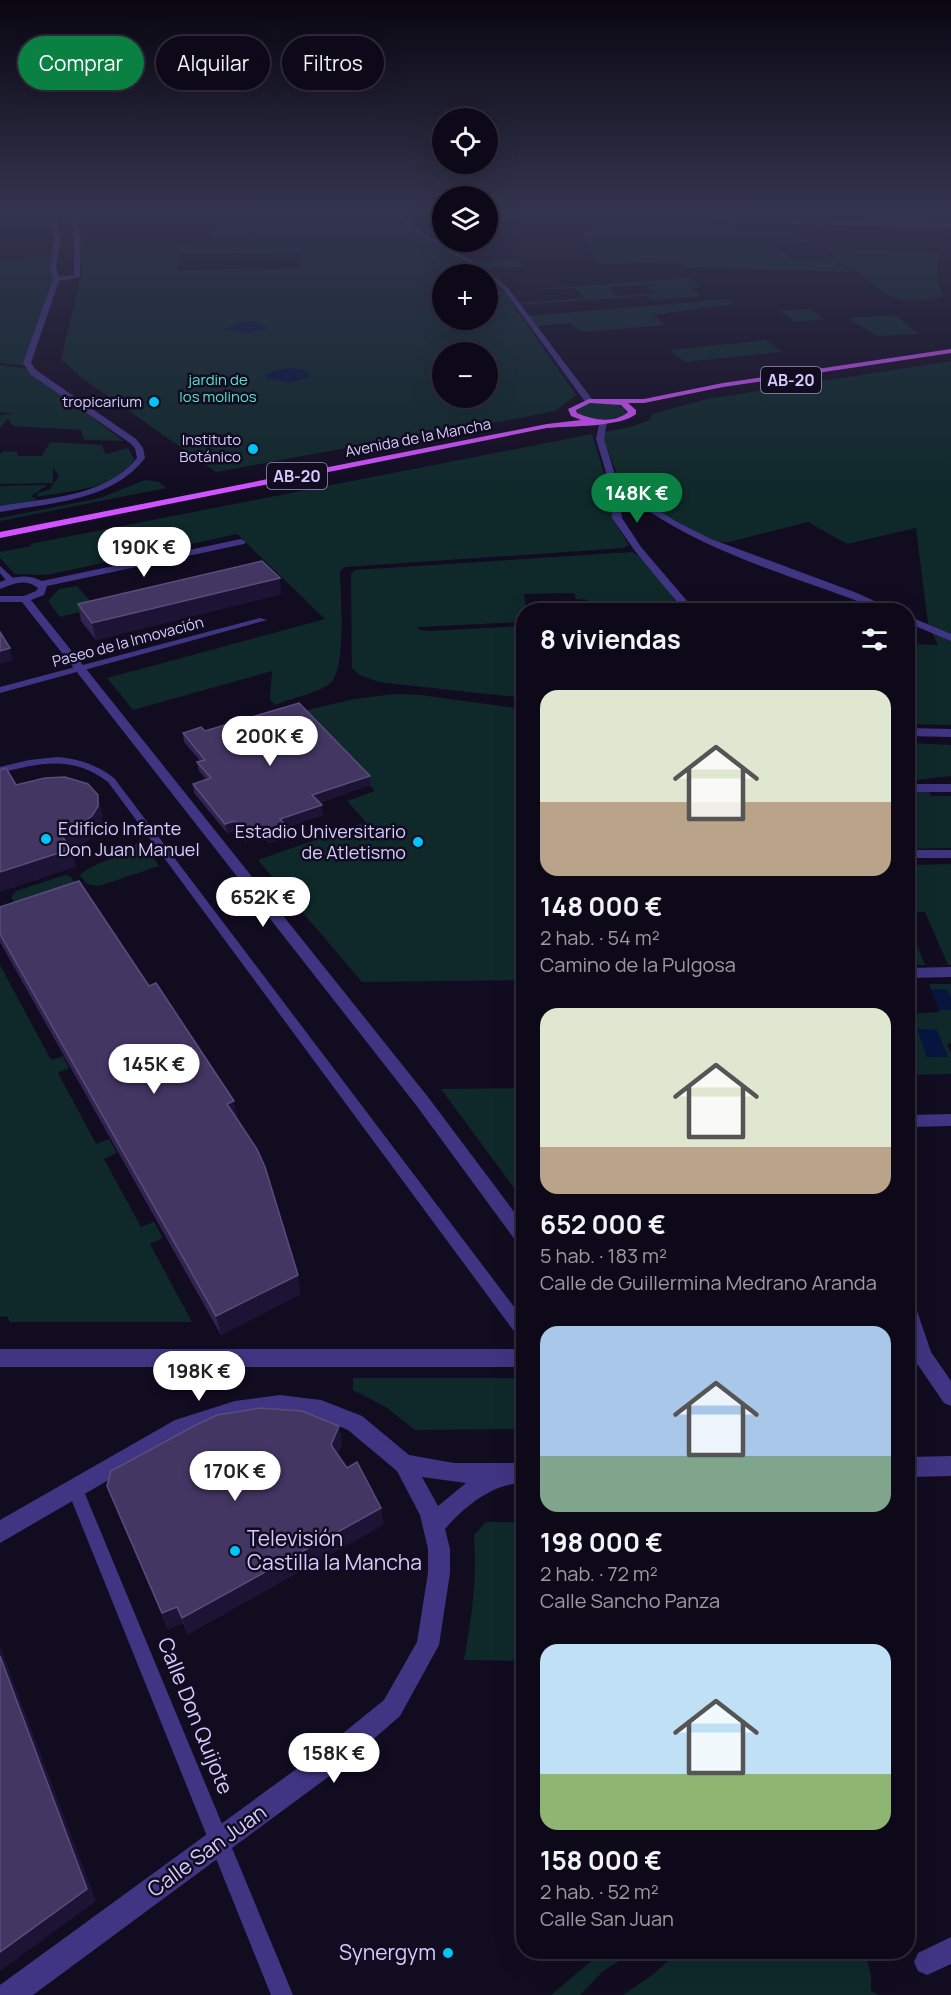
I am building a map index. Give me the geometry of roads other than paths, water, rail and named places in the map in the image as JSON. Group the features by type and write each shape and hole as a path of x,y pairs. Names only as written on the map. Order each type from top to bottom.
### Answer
{"main road":[{"name":"AB-20","path":"615,401 650,400 723,385 951,351"},
{"name":"AB-20","path":"599,421 621,420 633,412 654,404 719,391 951,356"},
{"path":"589,401 615,401 629,406 633,412"},
{"name":"AB-20","path":"572,411 575,405 589,401"},
{"path":"572,411 579,417 599,421"},
{"name":"Avenida de la Mancha","path":"0,528 549,420 572,411"},
{"name":"Avenida de la Mancha","path":"0,535 547,426 599,421"}],"street":[{"path":"0,508 108,485 128,474 141,458 139,448 133,441 65,396 29,367 29,358 47,304"},
{"path":"517,304 589,401"},
{"path":"599,421 600,439 612,479 617,518 638,549 683,603"},
{"path":"612,479 643,504 695,533 787,574 869,603"},
{"path":"0,585 11,581 32,580 41,584 241,542"},
{"path":"0,568 11,581"},
{"path":"0,598 25,599 40,592 41,584"},
{"path":"25,599 422,1101 516,1228"},
{"name":"Paseo de la Innovación","path":"0,690 263,620"},
{"path":"915,622 951,638"},
{"path":"915,732 951,734"},
{"path":"0,770 45,760 78,761 102,772 111,780 516,1322"},
{"path":"915,788 951,788"},
{"path":"915,854 951,854"},
{"path":"915,973 951,972"},
{"path":"915,1120 951,1120"},
{"path":"915,1356 951,1397"},
{"path":"0,1358 516,1358"},
{"path":"0,1532 182,1427 236,1410 280,1404 321,1409 355,1424 404,1464 454,1473 516,1473"},
{"name":"Calle San Juan","path":"10,1995 330,1761 392,1708 428,1645 439,1573 439,1549 433,1527 423,1497 404,1464"},
{"path":"915,1467 951,1466"},
{"path":"433,1527 451,1506 474,1487 516,1474"},
{"name":"Calle Don Quijote","path":"75,1489 282,1995"},
{"path":"927,1962 951,1950"}],"water":[{"path":"247,321 258,322 268,328 247,333 223,329"},
{"path":"292,368 305,370 310,377 290,383 266,379 265,375 275,370"},
{"path":"931,989 947,989 951,998 951,1010 939,1010"},
{"path":"917,1029 937,1030 948,1057 927,1057"}],"place":[{"name":"tropicarium","path":"154,402"},
{"name":"Instituto Botánico","path":"253,449"},
{"name":"Edificio Infante Don Juan Manuel","path":"46,839"},
{"name":"Estadio Universitario de Atletismo","path":"418,842"},
{"name":"Televisión Castilla la Mancha","path":"235,1551"},
{"name":"Synergym","path":"448,1953"}],"park label":[{"name":"jardin de los molinos","path":"218,388"}]}
